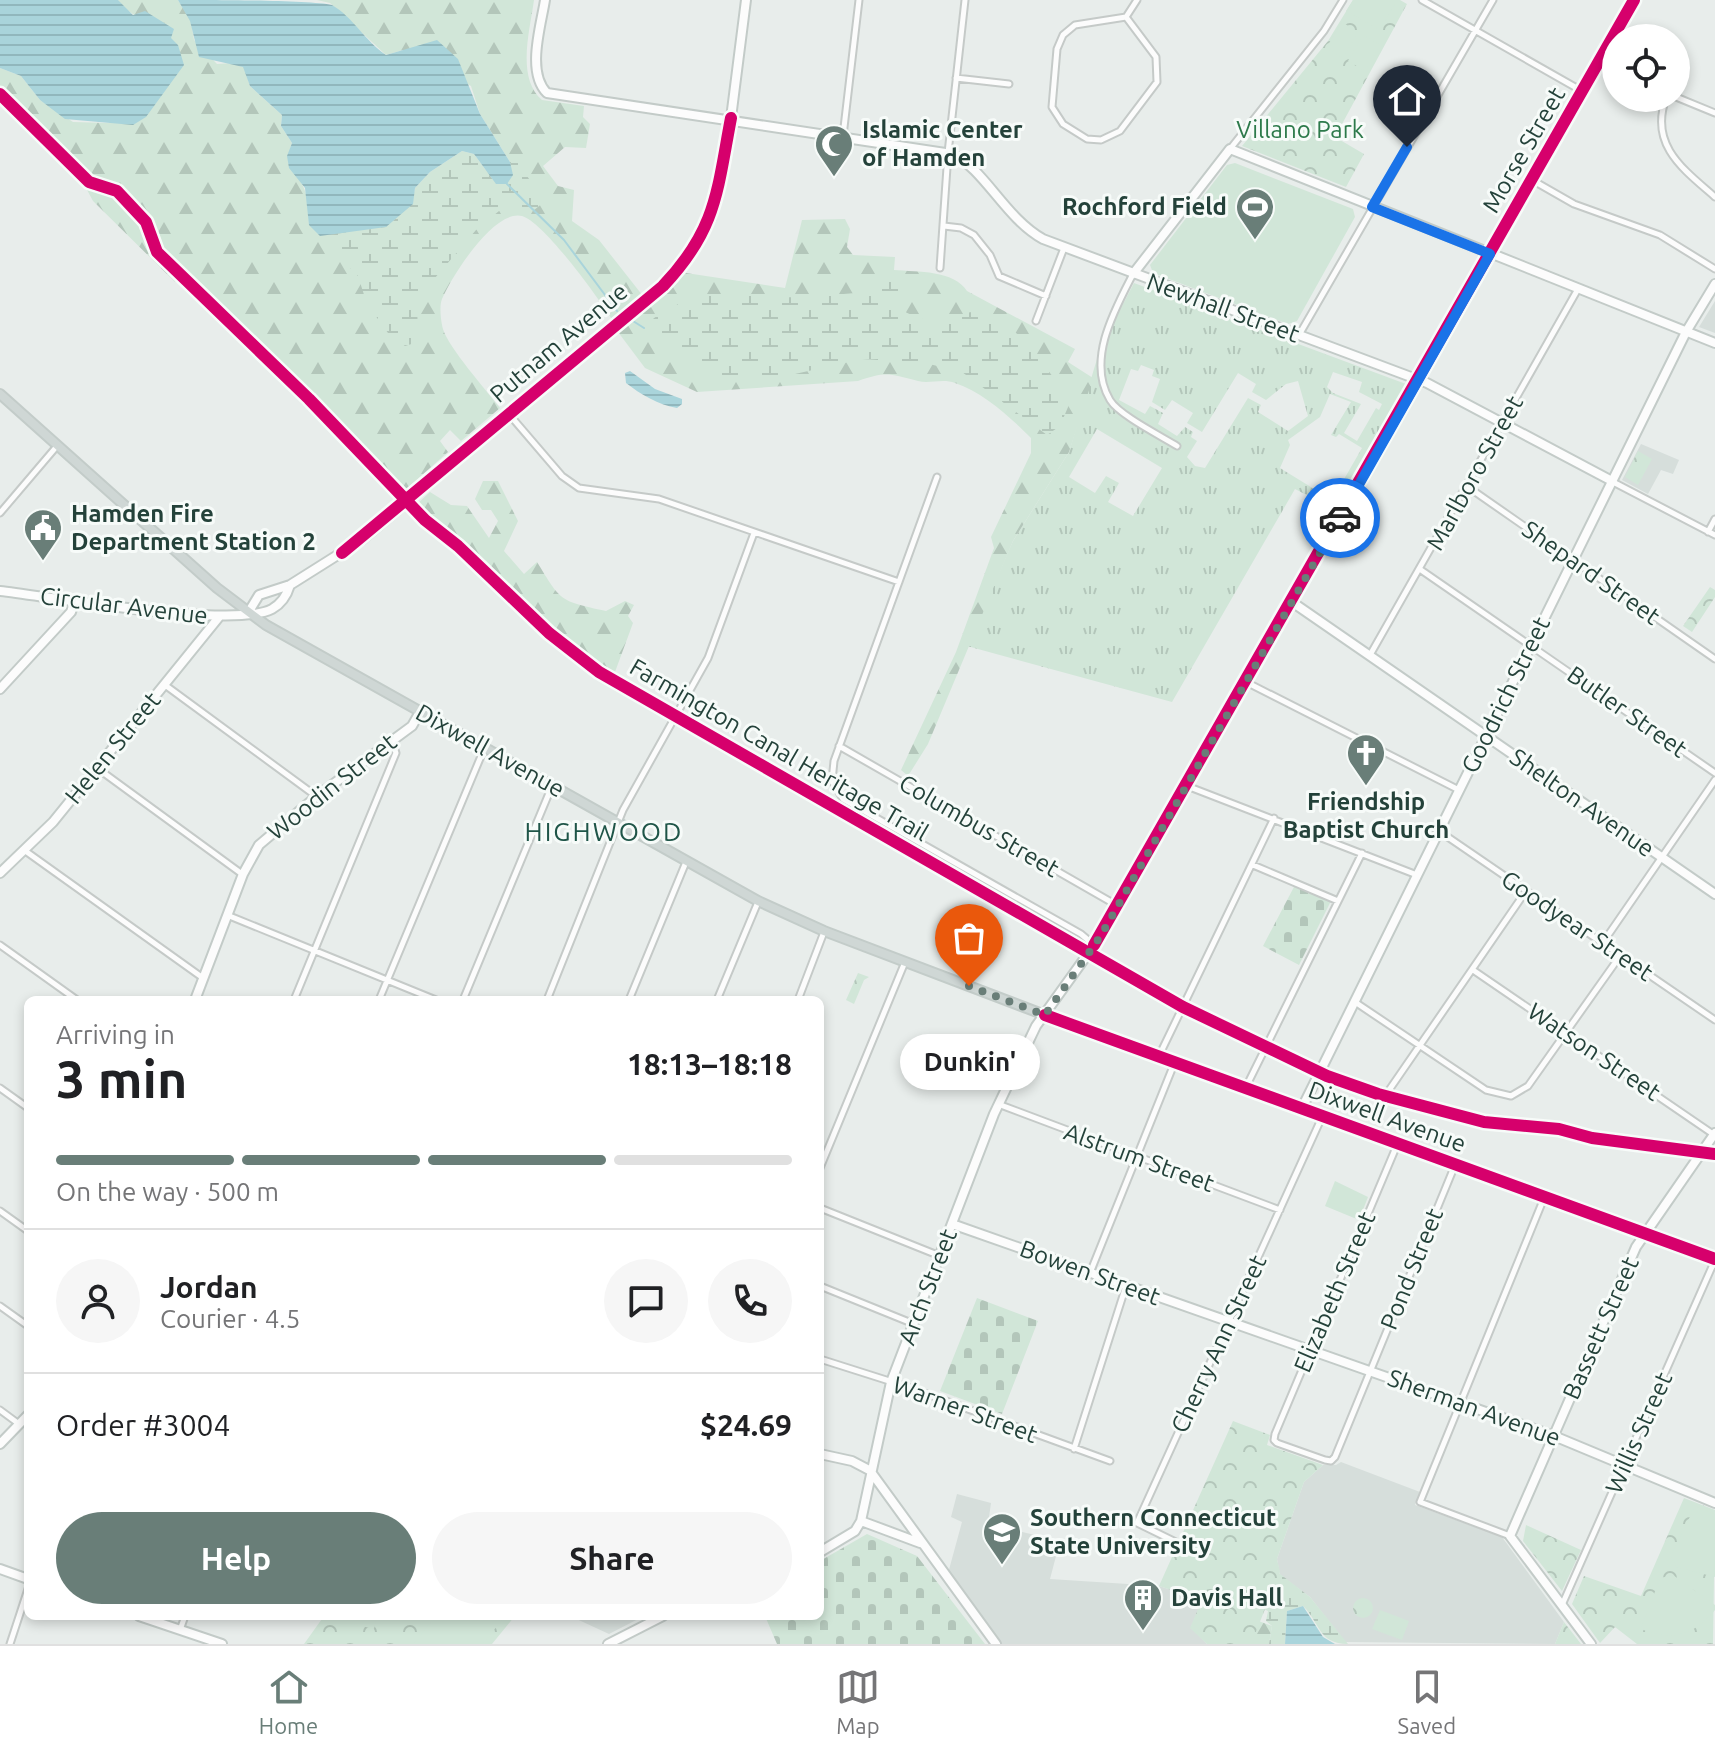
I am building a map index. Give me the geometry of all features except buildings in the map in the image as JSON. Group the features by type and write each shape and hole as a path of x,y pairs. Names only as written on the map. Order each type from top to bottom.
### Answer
{"main road":[{"name":"Newhall Street","path":"545,0 537,69 539,82 547,93 731,118 948,153 964,161 1020,224 1064,248 1418,380 1612,481"},
{"name":"Putnam Avenue","path":"248,613 259,595 290,585 363,539 508,413 663,286 683,264 711,218 731,118 746,0"},
{"name":"Morse Street","path":"1045,1015 1118,906 1634,0"},
{"path":"1133,274 1230,149 1715,343"},
{"name":"Goodrich Street","path":"1301,1110 1686,332 1715,284"},
{"name":"Dixwell Avenue","path":"0,394 248,613 758,901 824,931 1158,1058 1715,1260"},
{"name":"Putnam Avenue","path":"248,613 275,607 290,585"},
{"name":"Circular Avenue","path":"0,591 219,617 248,613"},
{"path":"0,689 71,612 75,600"},
{"name":"Shelton Avenue","path":"1292,602 1715,894"},
{"name":"Helen Street","path":"0,873 53,822 219,617"},
{"name":"Woodin Street","path":"196,996 243,874 266,837 412,726 420,712"},
{"name":"Arch Street","path":"861,1521 891,1382 998,1104 1028,1041 1045,1015"},
{"name":"Bassett Street","path":"1510,1536 1645,1233 1714,1134"},
{"name":"Bowen Street","path":"952,1224 1229,1321"},
{"name":"Sherman Avenue","path":"1229,1321 1554,1436 1715,1503"},
{"path":"0,1444 24,1419"},
{"path":"824,1455 852,1461 871,1471 920,1543 996,1644"},
{"path":"824,1550 855,1531 861,1521 920,1543"},
{"path":"1510,1536 1591,1644"},
{"path":"0,1569 24,1578"},
{"path":"151,1620 222,1644"},
{"path":"608,1644 655,1620"}],"street":[{"path":"843,136 859,0"},
{"path":"940,268 948,153 965,0"},
{"path":"1126,17 1156,57 1157,82 1120,131 1101,140 1087,139 1063,124 1052,107 1057,49 1063,35 1075,25 1126,17 1137,0"},
{"path":"1230,149 1324,31 1343,0"},
{"path":"1422,0 1583,91"},
{"path":"1299,336 1493,0"},
{"path":"956,78 1009,84"},
{"path":"1690,103 1715,113"},
{"path":"1663,112 1660,124 1665,146 1686,172 1715,197"},
{"path":"1532,180 1574,204 1660,235 1715,269"},
{"path":"944,226 969,230 990,255 999,276 1046,296"},
{"path":"1036,321 1064,248"},
{"path":"1133,274 1103,336 1104,382 1110,401 1177,446"},
{"name":"Marlboro Street","path":"1369,656 1421,570 1578,289"},
{"path":"508,413 562,476 579,488 659,499 899,582"},
{"path":"0,513 58,445"},
{"path":"937,477 839,746 832,781 843,799 1081,934 1094,945"},
{"name":"Newhall Street","path":"1612,481 1715,535"},
{"name":"Shepard Street","path":"1468,487 1715,659"},
{"path":"1708,532 1715,519"},
{"path":"549,996 618,823 702,672 754,533"},
{"name":"Butler Street","path":"1421,570 1715,773"},
{"path":"1246,682 1459,790"},
{"path":"165,685 317,796"},
{"path":"296,996 396,753 392,740"},
{"name":"Columbus Street","path":"839,746 1118,906"},
{"path":"381,996 484,749"},
{"path":"97,768 243,874"},
{"path":"1602,944 1715,780"},
{"path":"465,996 552,786"},
{"path":"1187,786 1417,875"},
{"path":"1158,1058 1274,818"},
{"name":"Goodyear Street","path":"1439,831 1715,1020"},
{"path":"24,850 203,978"},
{"path":"1244,1090 1362,853"},
{"path":"631,996 686,862"},
{"path":"1253,865 1338,901"},
{"path":"1385,1096 1526,891"},
{"path":"719,996 758,901"},
{"path":"227,915 427,996"},
{"path":"800,996 824,931"},
{"path":"0,945 71,996"},
{"path":"1355,1002 1486,1090 1511,1096 1528,1086 1620,956"},
{"path":"824,1158 905,962"},
{"name":"Watson Street","path":"1473,970 1714,1134"},
{"path":"1090,1273 1174,1064"},
{"path":"0,1088 24,1105"},
{"name":"Alstrum Street","path":"998,1104 1280,1210"},
{"name":"Cherry Ann Street","path":"1184,1546 1137,1523 1322,1117"},
{"name":"Elizabeth Street","path":"1331,1461 1274,1440 1397,1145"},
{"name":"Pond Street","path":"1331,1461 1455,1165"},
{"path":"1510,1536 1420,1502 1544,1198"},
{"path":"824,1210 941,1257"},
{"path":"0,1211 24,1228"},
{"name":"Willis Street","path":"1562,1605 1715,1260"},
{"path":"1074,1449 1126,1286"},
{"path":"824,1288 915,1324"},
{"path":"0,1306 24,1323"},
{"name":"Warner Street","path":"824,1360 1110,1461"},
{"path":"0,1410 19,1424"},
{"path":"10,1644 24,1601"},
{"path":"180,1630 184,1620"}],"shaded area":[{"path":"1715,301 1715,333 1699,327"},
{"path":"1641,444 1679,460 1673,474 1661,470 1648,494 1622,480"},
{"path":"1341,1462 1420,1492 1415,1505 1502,1537 1564,1622 1555,1644 1345,1642 1310,1597 1280,1575 1277,1559 1304,1482 1323,1465"},
{"name":"Southern Connecticut State University","path":"957,1494 991,1503 988,1524 1060,1541 1050,1579 1159,1586 1203,1600 1191,1627 1207,1644 996,1644 947,1577 962,1522 951,1517"},
{"path":"579,1620 636,1620 609,1634"}],"green space":[{"path":"118,0 178,0 191,21 194,40 217,64 233,63 244,67 250,86 282,115 281,126 292,143 289,165 305,191 309,225 510,162 480,114 471,86 403,50 386,55 330,3 317,0 534,0 527,67 534,91 542,100 584,106 583,117 590,124 586,148 565,147 543,166 558,186 574,190 572,221 599,240 643,296 613,321 571,263 532,221 522,216 499,223 464,261 442,299 440,310 443,329 452,347 500,408 461,441 450,430 440,441 448,452 403,492 318,402 159,248 148,217 120,187 89,175 0,88 0,68 21,76 40,100 73,122 109,123 172,41 120,5"},
{"name":"Villano Park","path":"1353,0 1400,0 1407,4 1335,137 1364,154 1346,187 1242,146 1328,41"},
{"path":"1353,0 1397,0 1380,30 1346,11"},
{"path":"1342,22 1358,32 1343,58 1326,48"},
{"path":"1363,35 1380,45 1365,71 1348,61"},
{"path":"462,151 474,154 496,184 513,175 510,162 518,162 544,202 533,211 499,211 476,230 417,299 418,342 405,346 388,333 367,304 358,276 320,236 386,227 412,204 415,188 430,172"},
{"name":"Rochford Field","path":"1235,163 1353,209 1355,217 1297,321 1288,324 1153,273 1150,265 1227,165"},
{"path":"86,188 107,191 116,197 141,224 148,249 178,278 175,282 93,201"},
{"path":"845,219 850,229 847,247 853,255 895,257 894,270 935,273 953,279 967,291 1075,349 1068,362 1093,378 1069,452 1013,541 928,744 908,776 901,770 956,652 994,548 991,537 1031,453 1031,438 986,399 950,382 923,382 882,375 858,381 697,392 645,368 618,332 686,273 785,288 802,220"},
{"path":"898,276 903,281 899,300 902,310 908,313 934,321 948,320 970,312 988,315 1016,333 1071,400 1060,426 1047,435 962,372 925,363 862,359 777,378 708,378 677,350 643,333 650,321 670,308 704,297 797,297 878,291 889,279"},
{"path":"1134,283 1406,384 1337,511 1295,489 1172,702 967,646 1013,541 1069,452 1097,359 1105,358 1111,327","holes":["1141,365 1154,370 1152,376 1160,379 1152,402 1165,410 1172,400 1193,413 1187,423 1202,432 1238,373 1256,384 1252,392 1266,400 1286,384 1298,381 1308,416 1288,431 1258,412 1261,405 1248,398 1205,468 1195,466 1187,457 1197,441 1191,437 1193,432 1185,427 1177,436 1158,424 1163,413 1150,406 1145,414 1119,400 1131,369 1138,371","1333,372 1362,382 1359,392 1382,404 1379,410 1376,408 1357,441 1344,433 1361,404 1333,393 1327,387","1330,394 1351,402 1331,435 1336,437 1339,434 1362,448 1332,500 1280,468 1290,445 1288,440 1320,417","1097,429 1162,468 1133,516 1108,502 1119,483 1106,476 1095,493 1069,477"]},
{"path":"1638,451 1652,459 1638,485 1625,477"},
{"path":"483,481 498,481 518,521 504,551 524,574 537,562 557,592 579,605 606,611 625,601 634,605 628,616 633,623 615,672 585,655 527,608 417,504 430,492 451,505 467,506 489,538 498,521 491,510 482,510 475,499"},
{"path":"1710,587 1715,590 1715,597 1692,632 1683,626"},
{"path":"1295,885 1331,901 1299,965 1263,946"},
{"path":"858,973 869,977 864,980 854,1004 846,1000"},
{"path":"1335,1181 1368,1197 1359,1220 1325,1206"},
{"path":"977,1298 1038,1321 1002,1414 940,1391"},
{"path":"1233,1421 1270,1435 1267,1445 1323,1465 1304,1482 1277,1559 1280,1572 1251,1644 1207,1644 1190,1628 1202,1600 1159,1586"},
{"path":"1684,1498 1715,1510 1713,1644 1637,1644 1615,1627 1600,1643 1572,1604 1584,1576 1641,1596"},
{"path":"1695,1506 1715,1514 1715,1577 1676,1567 1671,1556"},
{"path":"1526,1525 1581,1550 1562,1591 1523,1541"},
{"path":"867,1534 917,1556 985,1644 777,1644 767,1620 824,1620 824,1559"},
{"path":"1267,1564 1310,1597 1348,1644 1325,1636 1303,1606 1287,1611 1285,1644 1269,1644 1272,1626 1266,1621 1268,1611 1255,1605"},
{"path":"1673,1575 1715,1605 1715,1610 1699,1625 1682,1634 1662,1635 1641,1629 1660,1578"},
{"path":"1363,1598 1370,1601 1373,1608 1370,1615 1363,1618 1356,1615 1353,1608 1356,1601"},
{"path":"1226,1609 1272,1626 1269,1644 1212,1644"},
{"path":"1380,1610 1409,1621 1402,1640 1372,1629"},
{"path":"321,1620 512,1620 492,1644 304,1644"},
{"path":"350,1620 376,1620 374,1629 349,1623"},
{"path":"433,1620 502,1620 483,1644 413,1644"},
{"path":"1564,1622 1581,1644 1555,1644"}],"water":[{"path":"0,0 118,0 133,15 145,11 174,29 171,38 178,45 184,65 146,117 133,125 65,119 40,100 21,76 0,68"},
{"path":"178,0 332,5 386,55 437,40 458,59 480,114 510,162 513,175 507,184 496,184 474,154 462,151 430,172 415,188 413,204 386,227 320,236 309,225 305,188 289,168 287,156 292,143 281,126 282,115 250,86 243,67 199,57 190,21"},
{"path":"630,371 655,389 682,399 682,404 677,408 670,407 637,391 626,383 625,373"},
{"path":"1303,1606 1323,1637 1335,1644 1285,1644 1287,1611"}],"waterway":[{"path":"507,184 564,240 617,311"},
{"path":"633,321 644,328"}],"cycle path":[{"path":"1094,945 1634,0"},
{"name":"Farmington Canal Heritage Trail","path":"0,94 89,182 117,191 146,222 157,252 309,399 425,520 458,546 549,633 599,672 1183,1007 1327,1076 1378,1094 1484,1122 1559,1129 1592,1138 1715,1154"},
{"path":"342,553 663,286 681,265 705,227 718,188 731,118"},
{"path":"1045,1015 1715,1259"}],"way so far":[{"path":"969,986 1045,1015 1055,1004 1100,937 1340,518"}],"place":[{"name":"Islamic Center of Hamden","path":"834,178"},
{"name":"Rochford Field","path":"1255,241"},
{"name":"Hamden Fire Department Station 2","path":"43,562"},
{"name":"Friendship Baptist Church","path":"1366,787"},
{"name":"Dunkin'","path":"969,986"},
{"name":"Southern Connecticut State University","path":"1002,1566"},
{"name":"Davis Hall","path":"1143,1632"}],"district":[{"name":"HIGHWOOD","path":"604,832"}],"route":[{"path":"1340,518 1490,254 1372,207 1407,147"}]}
